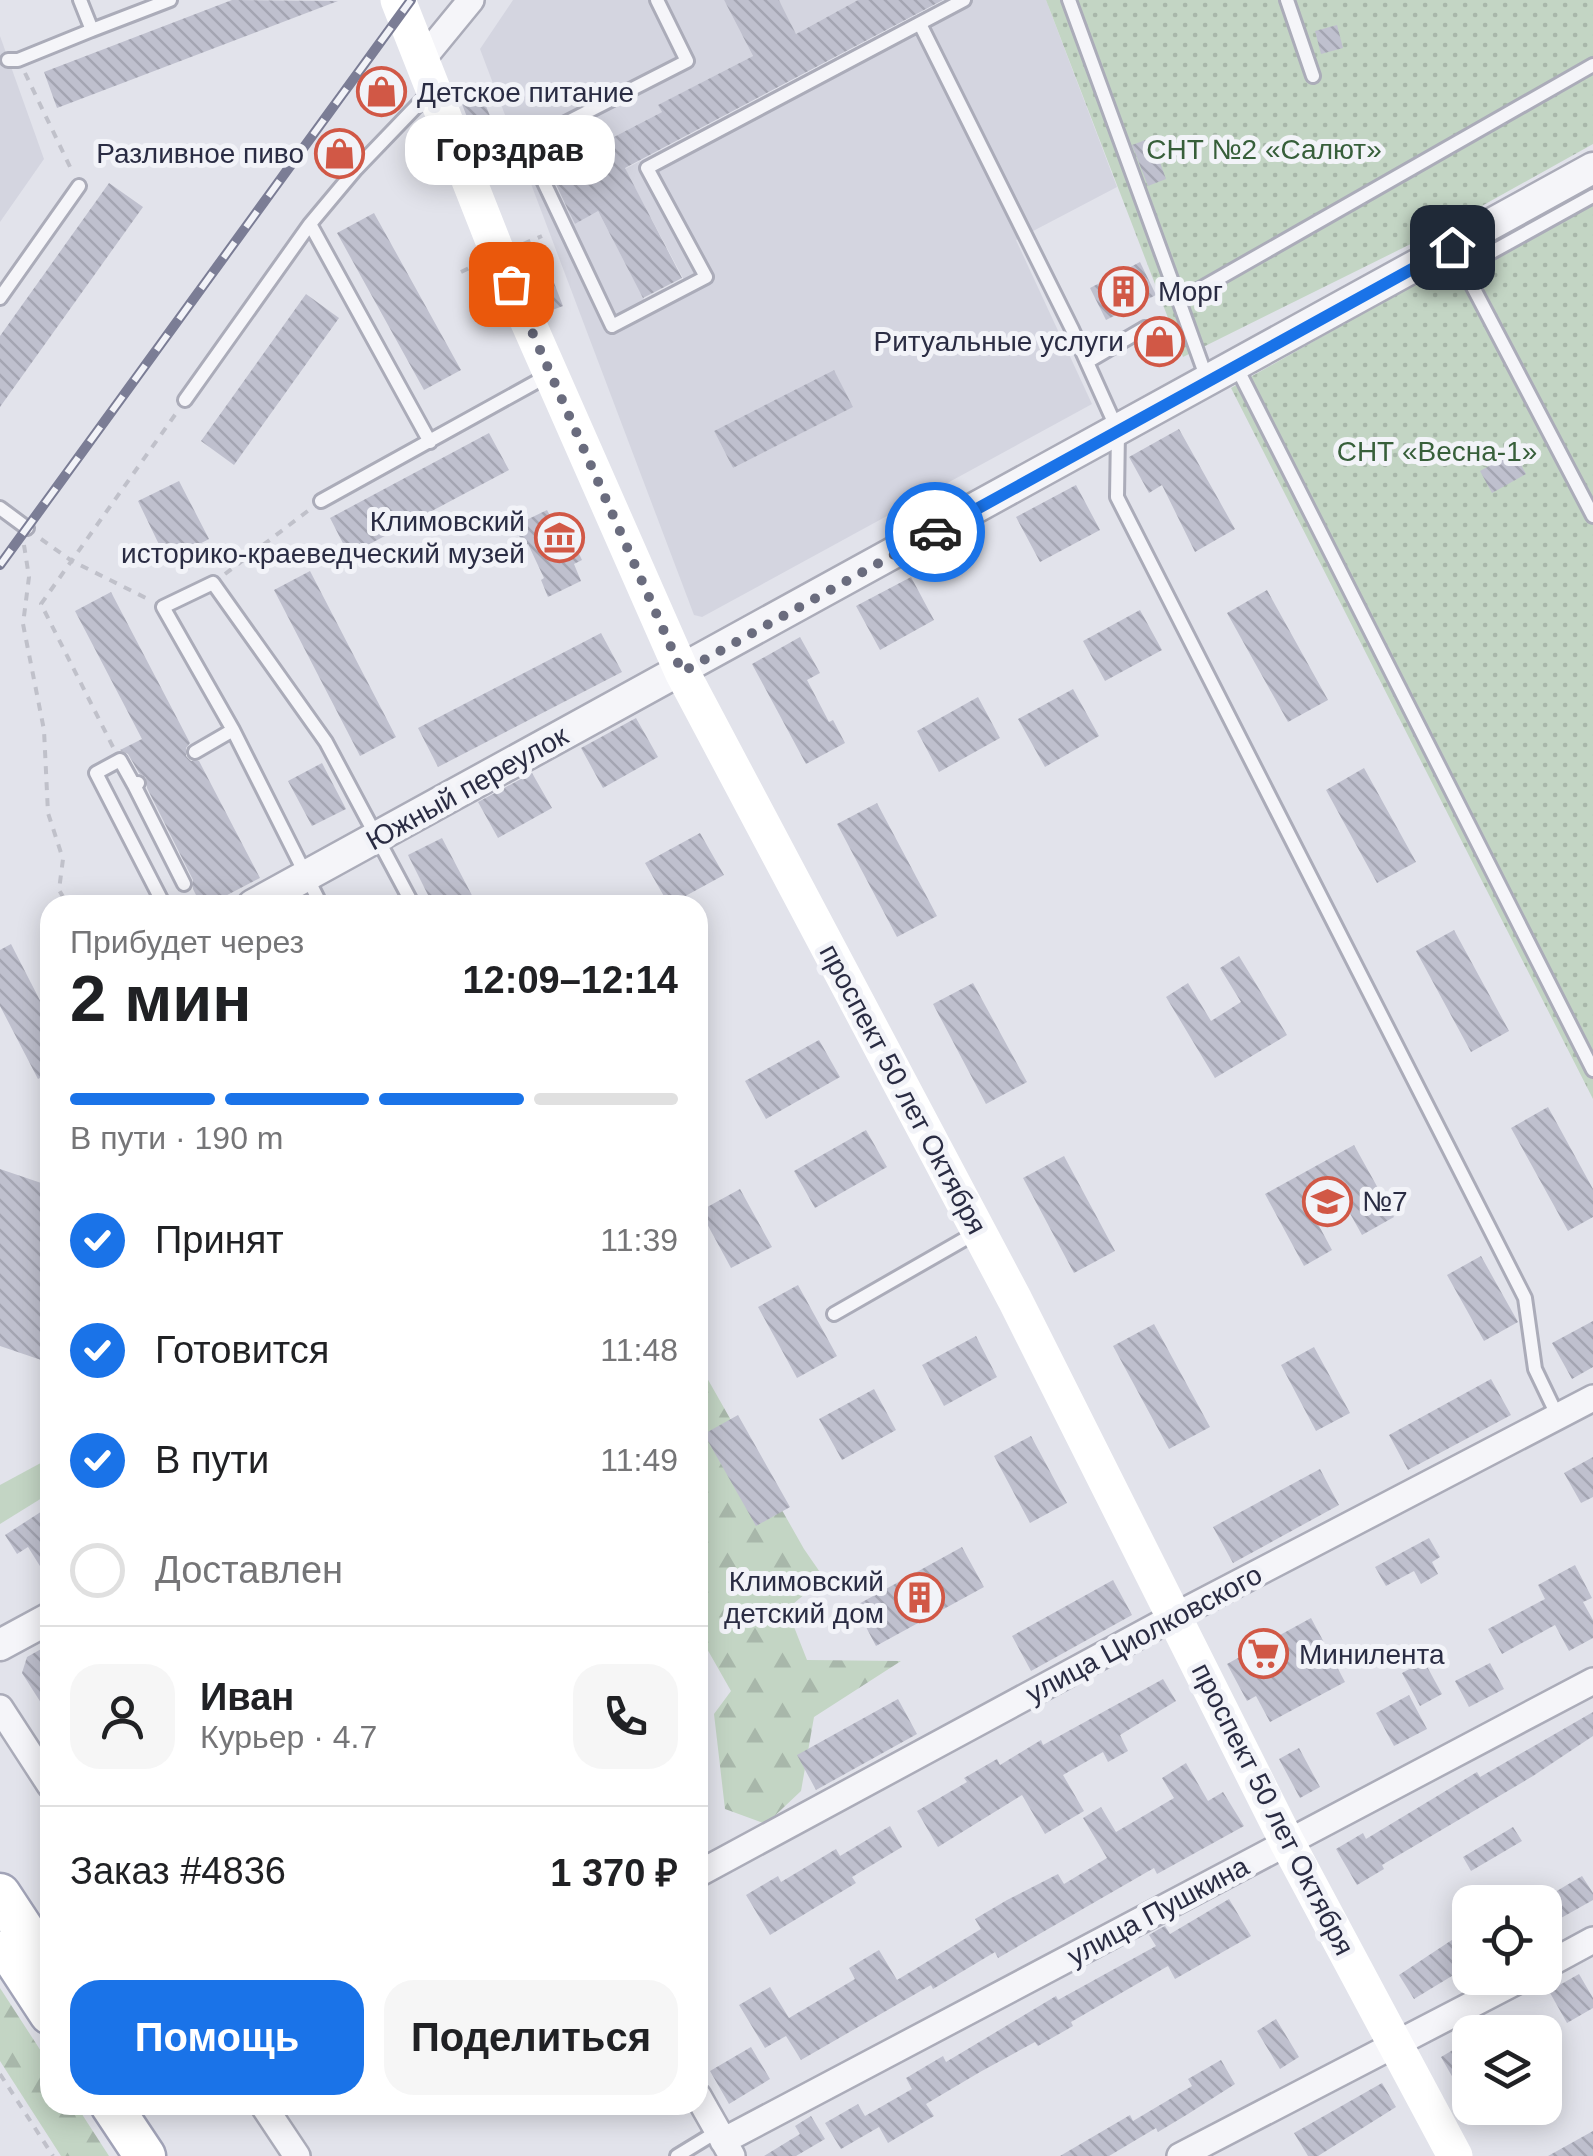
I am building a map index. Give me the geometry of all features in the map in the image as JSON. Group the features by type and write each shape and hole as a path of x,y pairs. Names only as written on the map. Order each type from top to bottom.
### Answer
{"main road":[{"name":"проспект 50 лет Октября","path":"398,0 459,161 549,375 682,672 979,1230 1287,1842 1455,2156"},
{"path":"0,1894 40,1955"},
{"path":"0,1939 40,1999"},
{"path":"118,2115 145,2156"},
{"path":"145,2115 172,2156"}],"street":[{"path":"426,76 471,0"},
{"name":"Южный переулок","path":"272,895 1236,366 1457,258 1593,168"},
{"name":"улица Циолковского","path":"708,1869 1175,1616 1593,1398"},
{"path":"0,1646 40,1624"},
{"name":"улица Пушкина","path":"724,2143 1593,1681"},
{"path":"0,1708 40,1769"},
{"path":"1562,1957 1593,1940"},
{"path":"1180,2156 1490,1995"},
{"path":"708,2114 724,2143"},
{"path":"270,2115 297,2156"}],"lane":[{"path":"80,0 92,30"},
{"path":"14,60 170,0"},
{"path":"459,161 526,136 544,134 687,61 657,0"},
{"path":"526,136 539,172 612,326 706,277 648,168 964,0"},
{"path":"1069,0 1208,382"},
{"path":"1287,0 1314,76"},
{"path":"920,24 1118,431 1118,497 1525,1298 1536,1369 1558,1418"},
{"path":"1179,302 1593,65"},
{"path":"186,400 310,224 426,76"},
{"path":"0,298 80,186"},
{"path":"1593,196 1457,258 1593,516"},
{"path":"310,224 430,442"},
{"path":"1087,362 1144,328"},
{"path":"1236,366 1593,1070"},
{"path":"320,501 549,375"},
{"path":"0,508 24,532"},
{"path":"315,895 233,730 163,607 213,583 326,742 408,895"},
{"path":"194,752 233,730"},
{"path":"159,895 96,773 120,760 136,784 184,884"},
{"path":"834,1314 979,1230"},
{"path":"678,2156 724,2143"}],"path":[{"path":"14,60 80,186"},
{"path":"120,760 41,604 186,400"},
{"path":"213,583 320,501"},
{"path":"24,532 72,562 163,607"},
{"path":"24,532 29,577 23,624 44,730 48,813 63,860 59,890 62,895"},
{"path":"0,2074 54,2156"}],"shaded area":[{"path":"513,0 724,0 753,56 659,105 662,112 610,139 600,121 574,166 552,179 575,224 584,219 590,196 645,301 684,280 625,169 945,0 1046,0 1117,187 1016,240 1092,404 702,617 694,615 480,49","holes":["834,370 852,407 733,468 714,431"]},
{"path":"779,0 858,0 796,34"},
{"path":"0,36 44,159 0,222"}],"green space":[{"name":"СНТ №2 «Салют»","path":"1046,0 1593,0 1593,144 1437,231 1183,357"},
{"name":"СНТ «Весна-1»","path":"1593,183 1593,1099 1231,388"},
{"path":"708,1380 824,1578 787,1609 807,1660 901,1661 814,1717 801,1791 766,1824 725,1809 714,1714 731,1691 708,1651"},
{"path":"40,1463 40,1499 0,1524 0,1485"},
{"path":"0,1988 40,2050 40,2115 82,2115 109,2156 61,2156 0,2061"}],"building":[{"path":"232,0 338,1 57,108 44,72"},
{"path":"724,0 779,0 796,34 858,0 943,0 625,168 682,278 643,298 598,211 575,224 553,178 574,166 561,141 601,121 610,139 662,112 658,105 753,56"},
{"path":"1337,25 1343,48 1321,54 1315,31"},
{"path":"482,96 498,136 477,143 462,104"},
{"path":"1151,138 1166,179 1148,186 1132,145"},
{"path":"109,183 143,207 0,407 0,336"},
{"path":"374,213 461,370 424,390 337,233"},
{"path":"539,244 563,306 547,312 520,252"},
{"name":"Морг","path":"1140,262 1156,295 1106,320 1090,288"},
{"path":"306,294 339,318 234,465 201,441"},
{"path":"834,370 853,407 733,468 714,431"},
{"path":"1179,429 1235,529 1195,552 1162,485 1149,493 1129,457"},
{"path":"489,433 509,470 349,555 330,518"},
{"path":"1514,452 1526,474 1492,493 1480,471"},
{"path":"179,481 209,539 167,561 138,501"},
{"path":"1076,485 1100,530 1040,562 1016,517"},
{"path":"547,510 557,529 565,525 582,560 574,564 581,581 548,597 528,544 524,546 514,526"},
{"path":"310,571 396,737 360,756 274,590"},
{"path":"911,577 934,620 880,650 856,606"},
{"path":"1267,590 1328,700 1288,722 1227,613"},
{"path":"111,592 190,743 186,756 199,761 260,878 227,895 196,895 193,880 147,788 146,778 128,754 120,750 142,739 75,611"},
{"path":"1140,610 1162,650 1105,681 1083,641"},
{"path":"601,633 622,672 438,767 418,728"},
{"path":"800,637 820,673 807,680 845,743 806,764 752,664"},
{"path":"1073,689 1099,736 1045,767 1018,719"},
{"path":"978,697 1000,738 939,772 917,731"},
{"path":"636,718 658,757 603,788 581,748"},
{"path":"322,763 346,809 312,826 288,781"},
{"path":"1364,768 1416,862 1377,883 1326,790"},
{"path":"532,773 552,808 498,838 478,802"},
{"path":"877,803 937,916 897,937 837,824"},
{"path":"700,833 724,875 687,895 663,895 645,863"},
{"path":"442,838 472,895 428,895 408,855"},
{"path":"1454,930 1509,1031 1471,1052 1416,951"},
{"path":"11,944 40,1001 38,1079 0,1006 0,950"},
{"path":"1239,956 1287,1035 1215,1078 1166,997 1188,983 1211,1021 1241,1002 1220,968"},
{"path":"973,983 1027,1082 986,1104 933,1004"},
{"path":"819,1040 840,1077 766,1119 745,1081"},
{"path":"1548,1107 1593,1189 1593,1217 1568,1231 1511,1128"},
{"path":"866,1130 887,1167 815,1208 794,1171"},
{"name":"№7","path":"1354,1145 1394,1217 1362,1235 1347,1208 1318,1224 1332,1250 1304,1266 1265,1194"},
{"path":"1064,1156 1115,1251 1074,1273 1023,1178"},
{"path":"0,1169 40,1183 40,1360 0,1346"},
{"path":"740,1189 772,1247 731,1268 708,1226 708,1207"},
{"path":"1481,1256 1518,1322 1484,1341 1447,1275"},
{"path":"798,1285 837,1356 797,1378 758,1307"},
{"path":"1593,1321 1593,1367 1572,1379 1552,1343"},
{"path":"1154,1324 1210,1427 1169,1449 1113,1346"},
{"path":"976,1336 997,1377 944,1406 922,1365"},
{"path":"1314,1347 1350,1413 1316,1431 1281,1365"},
{"path":"1491,1379 1511,1415 1408,1470 1389,1435"},
{"path":"874,1389 896,1430 842,1460 819,1419"},
{"path":"738,1415 790,1507 756,1526 708,1441 708,1432"},
{"path":"1031,1436 1067,1503 1030,1523 994,1456"},
{"path":"1593,1457 1593,1497 1581,1503 1564,1473"},
{"path":"1320,1469 1339,1505 1233,1563 1213,1527"},
{"path":"40,1512 40,1566 28,1547 17,1554 5,1535"},
{"path":"1429,1538 1440,1557 1432,1562 1438,1574 1421,1584 1414,1571 1386,1586 1375,1567"},
{"name":"Климовский детский дом","path":"962,1547 984,1587 876,1646 855,1606"},
{"path":"1575,1565 1592,1598 1583,1602 1593,1620 1593,1638 1569,1651 1555,1625 1502,1654 1488,1629 1545,1599 1538,1585"},
{"path":"1113,1580 1132,1615 1031,1671 1012,1636"},
{"path":"1311,1618 1345,1682 1270,1722 1256,1696 1247,1701 1227,1664"},
{"path":"40,1650 40,1701 22,1673 27,1657"},
{"path":"1424,1661 1442,1694 1420,1706 1402,1673"},
{"path":"1490,1663 1504,1689 1469,1707 1455,1681"},
{"path":"1163,1679 1176,1701 1120,1735 1128,1751 1108,1762 1103,1752 1063,1775 1084,1811 1045,1834 1022,1795 938,1847 917,1811 997,1759 1000,1765 1041,1740 1043,1745"},
{"path":"1409,1695 1427,1729 1394,1746 1376,1713"},
{"path":"898,1699 917,1734 816,1790 797,1755"},
{"path":"1593,1712 1593,1736 1382,1865 1384,1869 1357,1885 1336,1849 1363,1833 1366,1839 1477,1772 1480,1777"},
{"path":"1299,1748 1320,1787 1300,1798 1279,1759"},
{"path":"1186,1763 1208,1801 1223,1792 1244,1826 1157,1874 1154,1868 998,1958 995,1952 933,1989 931,1985 801,2060 786,2036 765,2048 739,2005 770,1987 789,2018 855,1979 849,1968 879,1950 897,1980 981,1929 975,1919 1007,1900 1058,1874 1064,1884 1107,1858 1083,1818 1101,1807 1116,1832 1174,1798 1162,1778"},
{"path":"890,1826 902,1847 852,1877 856,1883 770,1935 746,1895 778,1876 781,1882 836,1849 840,1856"},
{"path":"1513,1827 1522,1841 1471,1871 1463,1857"},
{"path":"1582,1876 1593,1900 1562,1917 1562,1888"},
{"path":"1229,1899 1251,1936 1175,1979 1168,1966 1071,2022 1073,2026 1038,2046 1035,2042 980,2072 926,2104 934,2116 888,2143 879,2127 841,2149 825,2123 858,2104 865,2116 912,2089 906,2078 943,2056 946,2062 1056,1996 1058,2000 1156,1946 1149,1935 1159,1929 1165,1926 1170,1934"},
{"path":"1452,1940 1452,1976 1414,1999 1399,1975"},
{"path":"1579,1974 1593,1998 1593,2008 1567,2023 1551,1995 1562,1995 1562,1984"},
{"path":"1276,2019 1299,2057 1280,2069 1257,2031"},
{"path":"751,2047 770,2079 729,2104 710,2071"},
{"path":"1452,2051 1452,2076 1441,2057"},
{"path":"1221,2060 1235,2084 1158,2132 1156,2128 1109,2156 1060,2156 1130,2115 1133,2121 1192,2086 1188,2079"},
{"path":"1382,2083 1396,2107 1318,2156 1308,2156 1294,2133"},
{"path":"811,2116 825,2139 796,2156 764,2156 800,2134 795,2126"},
{"path":"1593,2131 1593,2156 1548,2156"}],"railway":[{"path":"0,565 411,0"}],"way so far":[{"path":"511,284 682,672 935,532"}],"place":[{"name":"Детское питание","path":"382,92"},
{"name":"Разливное пиво","path":"339,153"},
{"name":"Горздрав","path":"511,284"},
{"name":"Морг","path":"1123,291"},
{"name":"Ритуальные услуги","path":"1159,341"},
{"name":"Климовский историко-краеведческий музей","path":"560,537"},
{"name":"№7","path":"1327,1201"},
{"name":"Климовский детский дом","path":"919,1597"},
{"name":"Минилента","path":"1264,1654"}],"route":[{"path":"935,532 1452,247"}]}
